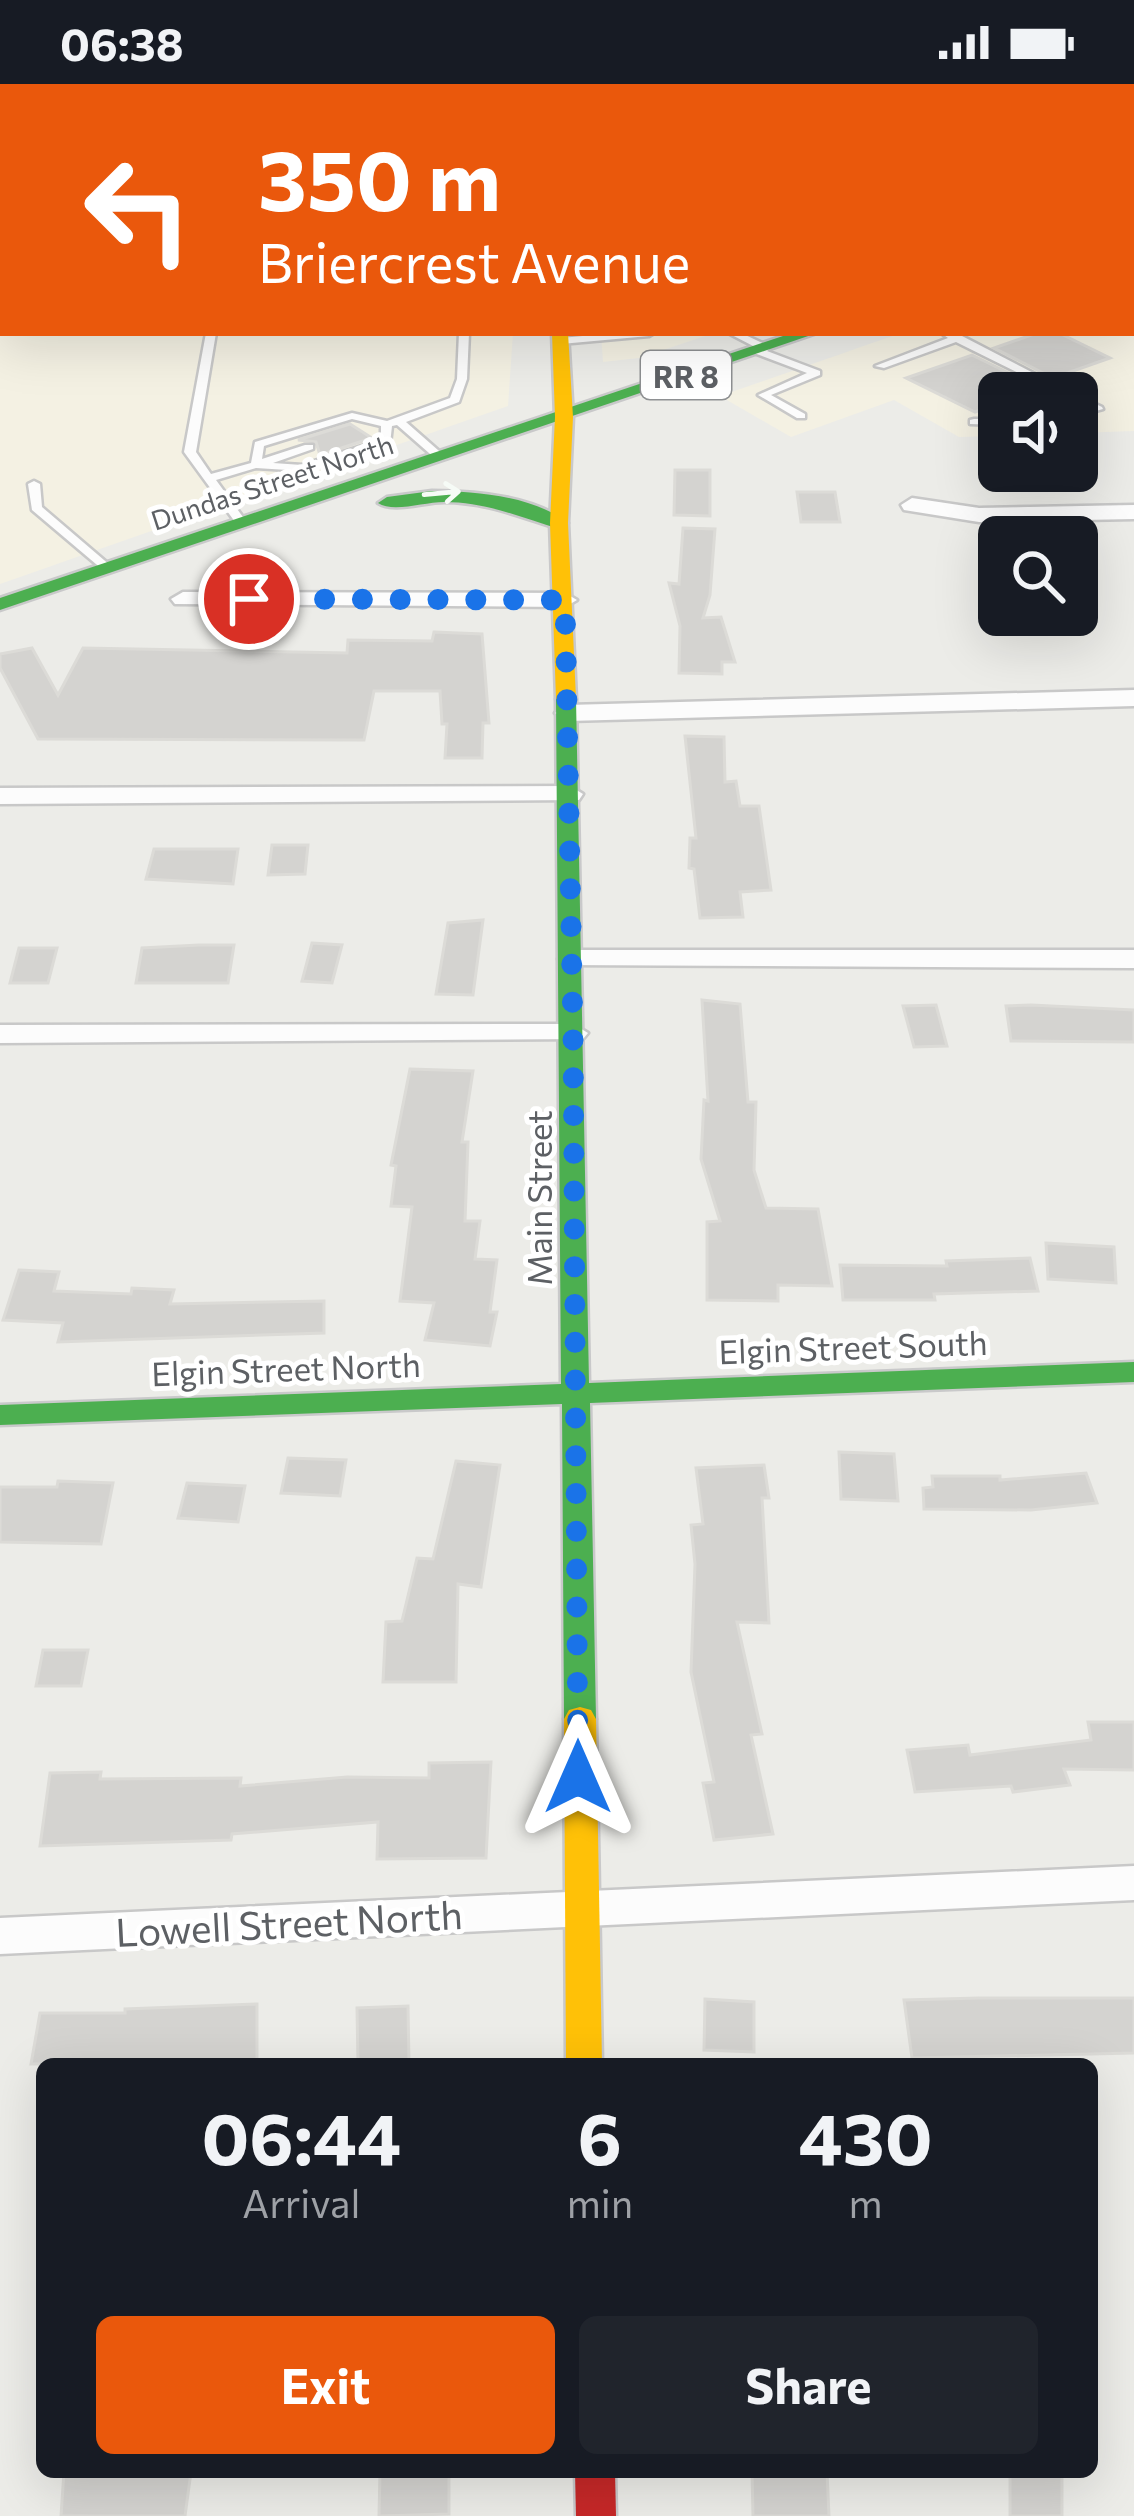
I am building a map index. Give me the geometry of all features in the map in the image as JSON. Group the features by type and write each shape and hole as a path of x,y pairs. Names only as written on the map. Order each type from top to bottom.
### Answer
{"main road":[{"name":"RR 8","path":"564,417 800,336"},
{"name":"Main Street","path":"561,337 564,417 559,523 570,794 584,2058"},
{"name":"Dundas Street North","path":"0,604 564,417"},
{"path":"327,496 378,505 436,493 483,493 559,523"},
{"name":"Elgin Street South","path":"575,1392 1134,1372"},
{"name":"Elgin Street North","path":"0,1415 575,1392"},
{"path":"595,2478 596,2516"}],"street":[{"path":"912,505 980,515 1134,512"},
{"path":"183,599 565,600"},
{"path":"568,713 1134,698"},
{"path":"0,796 570,794"},
{"path":"572,959 1134,959"},
{"path":"0,1034 573,1033"},
{"name":"Lowell Street North","path":"0,1936 1134,1883"}],"lane":[{"path":"497,84 544,84"},
{"path":"210,336 190,452 242,524"},
{"path":"362,431 455,400 462,379 464,336"},
{"path":"738,336 816,373 763,395 801,416"},
{"path":"880,366 951,336 1024,372"},
{"path":"256,465 259,444 352,416 393,423 441,458"},
{"path":"256,465 303,468 386,442 393,423"},
{"path":"209,478 309,447"},
{"path":"34,484 36,508 106,568"}],"shaded area":[{"path":"0,336 513,336 508,406 0,584"},
{"path":"601,336 705,336 639,358 603,362"},
{"path":"892,336 1134,336 1134,431 1098,432 1098,372 978,372 978,437 959,437 894,400 791,437 720,396"}],"building":[{"path":"1028,336 1065,336 1110,358 1070,372 1041,372 994,348"},
{"path":"972,355 1007,372 978,372 975,412 906,378"},
{"path":"350,424 372,438 320,455 316,442 298,440"},
{"path":"675,470 710,470 710,516 674,515"},
{"path":"797,492 835,492 840,522 801,522"},
{"path":"683,528 715,529 710,595 703,618 721,617 735,662 722,662 722,674 679,673 680,626 669,583 679,584"},
{"path":"434,632 482,634 489,723 483,723 482,758 445,758 447,724 442,724 440,691 374,691 364,740 38,739 0,668 0,654 32,648 58,695 83,648 347,653 348,640 432,641"},
{"path":"685,736 724,737 725,782 736,781 740,806 759,806 771,890 740,892 743,917 700,918 694,869 689,868 690,838 696,838"},
{"path":"272,845 308,845 305,874 268,875"},
{"path":"154,849 238,849 233,884 146,879"},
{"path":"483,920 473,995 436,994 448,923"},
{"path":"312,943 342,945 332,983 302,981"},
{"path":"234,945 228,983 136,983 142,948"},
{"path":"19,948 57,948 48,983 10,983"},
{"path":"702,1000 740,1004 748,1102 756,1102 754,1170 766,1208 818,1209 832,1286 778,1285 778,1301 707,1300 707,1222 720,1221 701,1159 704,1100 708,1101"},
{"path":"936,1005 947,1046 914,1047 903,1006"},
{"path":"1006,1006 1134,1010 1134,1042 1011,1041"},
{"path":"410,1069 473,1071 462,1142 468,1142 465,1221 480,1221 475,1259 497,1260 490,1312 497,1312 490,1346 425,1340 434,1303 400,1301 412,1207 391,1206 396,1166 391,1165"},
{"path":"1046,1243 1114,1247 1116,1283 1048,1279"},
{"path":"1030,1258 1038,1291 934,1294 935,1300 843,1300 840,1265 947,1266 946,1261"},
{"path":"19,1270 59,1272 54,1291 131,1294 132,1288 174,1290 170,1304 324,1301 324,1333 58,1342 63,1323 3,1320"},
{"path":"839,1452 894,1454 898,1501 841,1499"},
{"path":"288,1458 346,1460 340,1496 281,1493"},
{"path":"456,1461 500,1465 481,1587 458,1584 456,1682 383,1682 386,1622 402,1621 417,1558 433,1559"},
{"path":"764,1465 769,1498 762,1498 769,1623 737,1622 762,1734 751,1735 773,1834 714,1840 703,1783 714,1782 691,1672 695,1564 691,1525 703,1524 696,1468"},
{"path":"1086,1473 1097,1503 1031,1510 924,1509 923,1488 933,1487 932,1476 1000,1476 1000,1480"},
{"path":"58,1481 113,1483 101,1544 0,1542 0,1487 57,1487"},
{"path":"187,1483 245,1486 238,1522 178,1518"},
{"path":"43,1650 88,1650 81,1686 36,1686"},
{"path":"1088,1722 1134,1722 1134,1770 1064,1769 1070,1785 1013,1792 1011,1786 915,1792 907,1750 968,1745 970,1755 1091,1740"},
{"path":"491,1762 486,1858 377,1859 378,1822 232,1834 231,1840 40,1846 50,1773 101,1772 100,1779 241,1778 240,1786 347,1777 429,1778 429,1763"},
{"path":"1134,1998 1134,2053 912,2058 904,2000"},
{"path":"705,1999 754,2002 754,2052 704,2050"},
{"path":"257,2004 257,2058 36,2058 36,2064 31,2064 40,2013 125,2013 125,2009"},
{"path":"408,2006 409,2058 358,2058 357,2008"},
{"path":"64,2478 190,2478 185,2516 61,2516"},
{"path":"380,2478 449,2478 449,2514 379,2516"},
{"path":"752,2478 827,2478 829,2516 753,2516"},
{"path":"1010,2478 1062,2478 1062,2516 1010,2516"}],"traffic: fast":[{"path":"0,604 800,336"},
{"path":"387,503 474,498 559,523"},
{"path":"566,699 580,1719"},
{"path":"0,1415 1134,1372"}],"traffic: slow":[{"path":"560,336 564,417 559,523 566,699"},
{"path":"580,1719 584,2058"}],"traffic: jam":[{"path":"595,2478 596,2516"}],"route":[{"path":"249,599 565,600 578,1777"}]}
